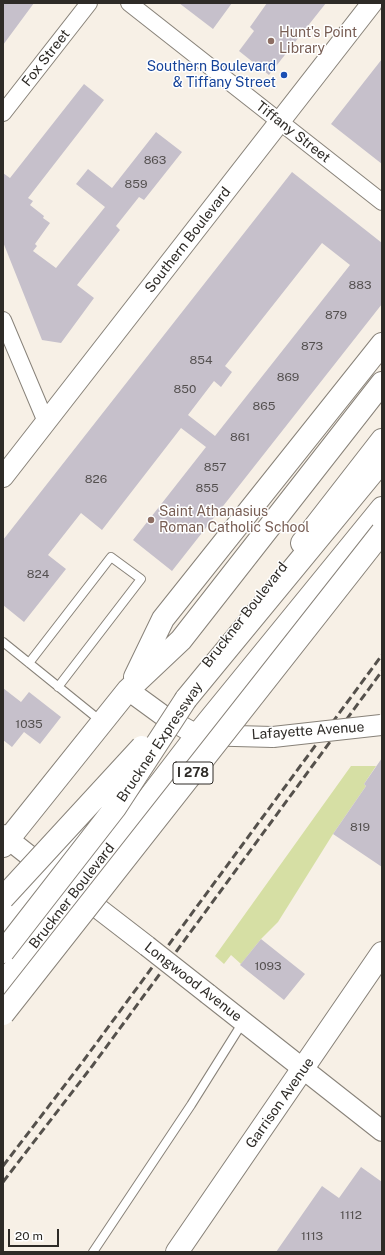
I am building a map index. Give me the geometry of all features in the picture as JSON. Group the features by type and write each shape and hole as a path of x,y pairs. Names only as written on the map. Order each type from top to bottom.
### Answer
{"main road":[{"path":"128,690 163,619 382,344"},
{"path":"5,840 128,690 181,640 382,383"},
{"name":"Bruckner Boulevard","path":"3,921 49,870 165,717 382,440"},
{"name":"Bruckner Expressway","path":"3,952 115,808 186,699 382,461"},
{"name":"Bruckner Boulevard","path":"3,983 77,892 197,735 382,508"},
{"name":"I 278","path":"3,1014 382,532"},
{"path":"3,898 186,699"},
{"name":"Garrison Avenue","path":"181,1251 382,953"}],"street":[{"name":"Fox Street","path":"3,113 89,3"},
{"name":"Tiffany Street","path":"129,3 382,202"},
{"name":"Southern Boulevard","path":"3,477 372,3"},
{"path":"3,320 46,422"},
{"name":"Lafayette Avenue","path":"128,690 165,717 197,735 273,737 382,725"},
{"name":"Longwood Avenue","path":"5,840 49,870 382,1131"}],"lane":[{"path":"29,663 111,557 141,579 58,687"},
{"path":"3,642 102,722"},
{"path":"93,1252 191,1105 243,1022"}],"green space":[{"path":"351,766 376,766 364,784 366,786 333,834 278,922 261,939 241,964 231,955 224,964 215,956"}],"building":[{"path":"3,3 34,3 3,45"},
{"path":"179,3 232,3 213,29"},
{"name":"Hunt's Point Library","path":"267,3 326,3 269,75 239,51 254,31 250,27"},
{"path":"382,59 382,164 331,124"},
{"path":"84,84 104,100 28,198 33,201 30,205 50,223 35,244 37,246 33,251 56,268 105,207 76,184 88,169 112,188 156,132 182,152 144,200 139,197 116,226 120,230 77,285 94,298 61,343 42,340 3,242 3,173 10,178"},
{"path":"292,172 382,243 382,304 172,571 133,540 206,447 181,428 102,530 81,513 48,555 66,569 24,622 3,605 3,540","holes":["322,243 350,265 215,436 188,415 214,381 221,387 232,372 225,366"]},
{"path":"3,688 21,702 29,692 61,717 40,744 24,732 12,747 3,740"},
{"path":"382,758 382,867 333,834 366,786 364,784"},
{"path":"261,939 305,974 284,1000 240,965"},
{"path":"361,1167 382,1182 382,1252 276,1252 322,1186 339,1198"}],"railway":[{"path":"3,1166 84,1060 382,655"},
{"path":"3,1182 93,1065 382,671"}],"place":[{"name":"Hunt's Point Library","path":"271,41"},
{"name":"Southern Boulevard & Tiffany Street","path":"284,75"},
{"name":"Saint Athanasius Roman Catholic School","path":"151,520"}]}
